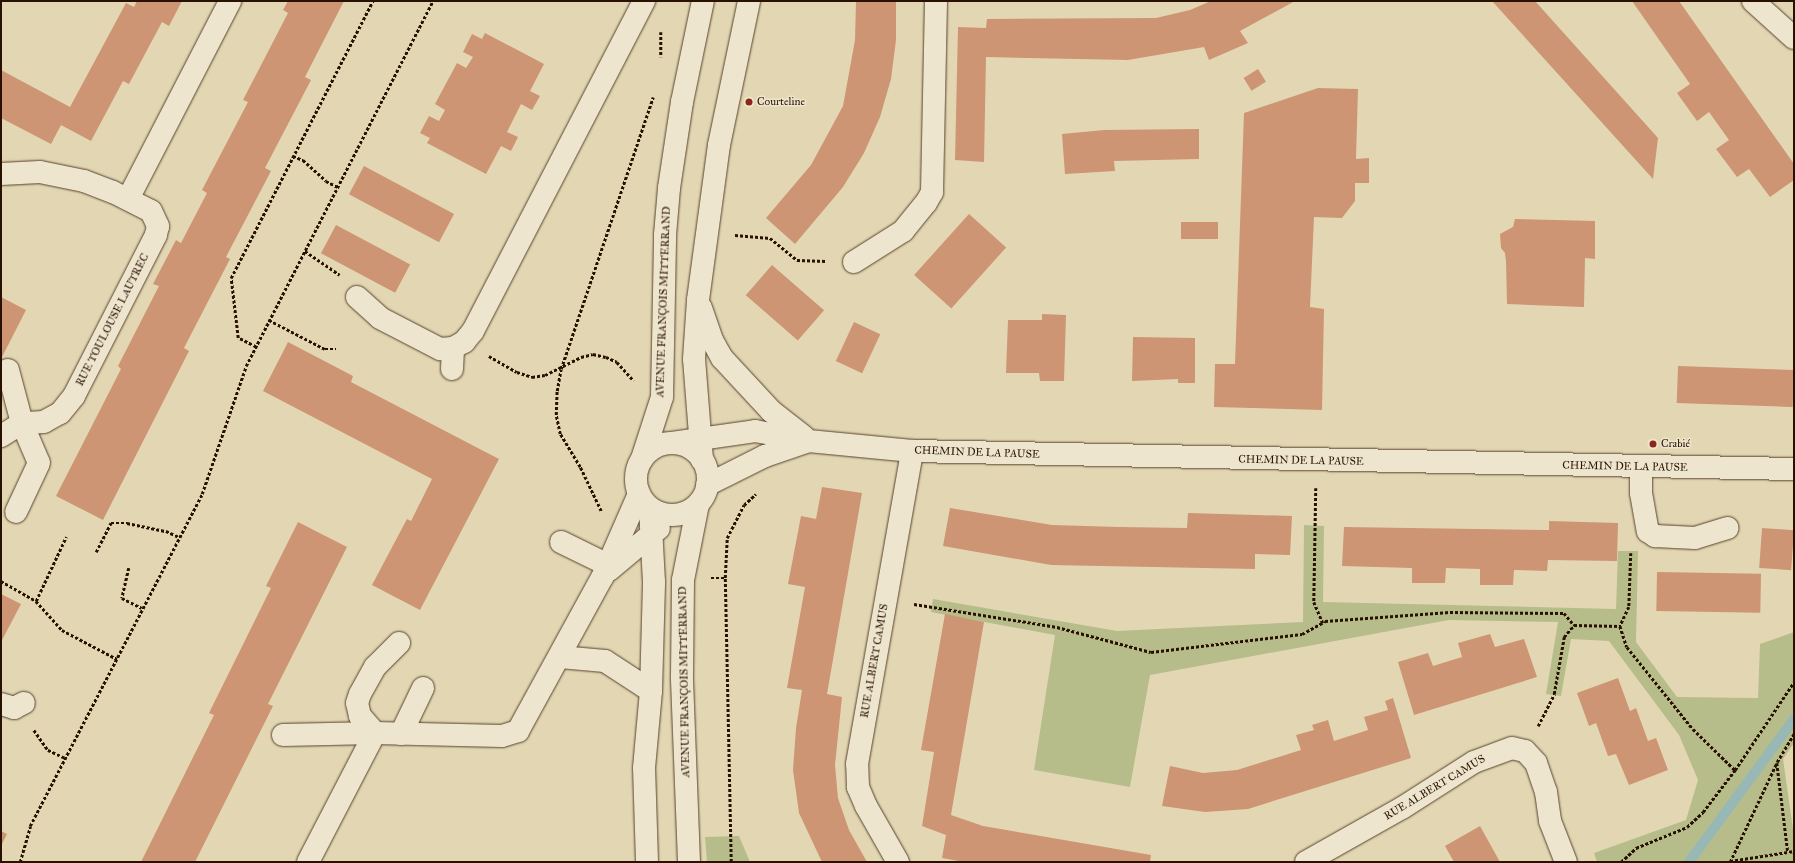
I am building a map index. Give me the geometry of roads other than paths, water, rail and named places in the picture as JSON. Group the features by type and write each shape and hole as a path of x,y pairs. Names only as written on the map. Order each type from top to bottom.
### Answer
{"street":[{"path":"128,199 230,1"},
{"path":"452,369 459,345 476,324 644,1"},
{"name":"AVENUE FRANÇOIS MITTERRAND","path":"642,459 662,397 665,235 669,188 682,102 703,1"},
{"path":"600,566 651,533 703,495 706,468 702,460 694,359 698,300 719,145 749,1"},
{"path":"854,262 903,231 926,203 932,192 936,1"},
{"path":"1752,1 1794,38"},
{"name":"RUE TOULOUSE LAUTREC","path":"1,174 40,172 62,176 128,199 151,211 158,226 156,235 74,396 60,413 44,422 22,423"},
{"path":"698,300 712,340 722,358 772,411 809,441"},
{"path":"358,308 440,349 459,345"},
{"path":"8,370 22,423 39,463 16,512"},
{"path":"1,436 22,423"},
{"name":"CHEMIN DE LA PAUSE","path":"672,443 700,437 755,431 781,434 809,441 912,451 1641,468 1794,469"},
{"name":"CHEMIN DE LA PAUSE","path":"703,495 765,456 809,441"},
{"path":"647,862 644,768 651,691 654,582 651,533 644,501 636,482 637,470 642,459 660,445 672,443 684,445 702,460"},
{"name":"RUE ALBERT CAMUS","path":"898,862 866,806 858,787 858,772 912,451"},
{"path":"1641,468 1640,493 1648,531 1655,536 1695,538 1727,528"},
{"name":"AVENUE FRANÇOIS MITTERRAND","path":"689,862 682,676 683,580 703,495"},
{"path":"644,501 667,515 677,515"},
{"path":"283,735 376,733 511,734 518,730 524,722 560,657 600,566 644,501"},
{"path":"561,542 600,566"},
{"path":"376,733 360,716 357,703 360,694 375,667 399,643"},
{"path":"560,657 590,658 605,661 651,691"},
{"path":"401,734 423,688"},
{"path":"308,862 376,733"},
{"name":"RUE ALBERT CAMUS","path":"1306,862 1402,808 1474,762 1512,748 1525,752 1536,763 1546,792 1550,821 1566,862"}],"waterway":[{"path":"1689,862 1794,719"}],"place":[{"name":"Courteline","path":"749,102"},
{"name":"Crabié","path":"1653,444"}]}
